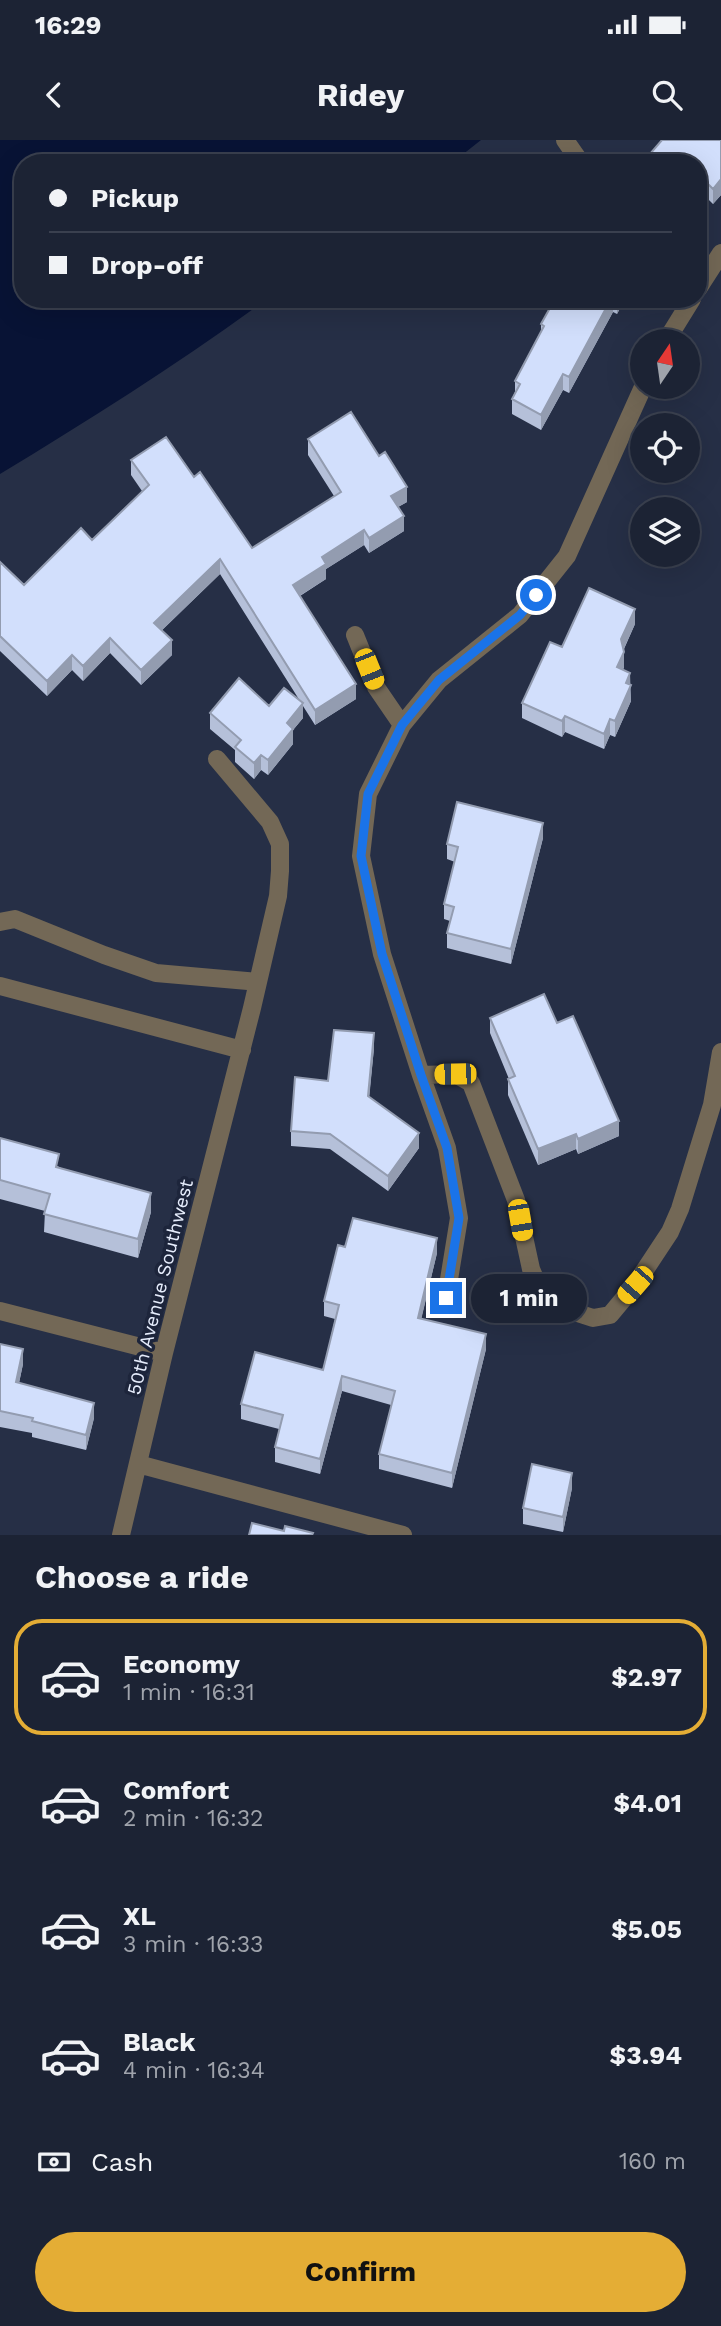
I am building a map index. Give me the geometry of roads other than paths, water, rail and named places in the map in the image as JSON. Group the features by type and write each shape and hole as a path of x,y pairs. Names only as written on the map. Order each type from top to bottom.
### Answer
{"street":[{"path":"707,275 721,253"},
{"path":"673,329 686,308"},
{"path":"446,1298 459,1218 447,1148 382,954 361,856 368,794 402,725 439,680 520,615 566,556 638,399"},
{"path":"355,635 376,687 402,725"},
{"name":"50th Avenue Southwest","path":"121,1535 278,896 280,844 270,822 217,759"},
{"path":"0,922 15,919 156,973 258,982"},
{"path":"0,986 242,1049"},
{"path":"421,1075 455,1074 471,1083 516,1200 528,1259 541,1293 559,1307 593,1318 610,1315 635,1285 670,1232 680,1209 712,1105 721,1052"},
{"path":"0,1311 164,1353"},
{"path":"138,1464 403,1535"}],"water":[{"path":"0,140 481,140 463,154 14,154 14,308 254,308 135,389 0,474"}]}
